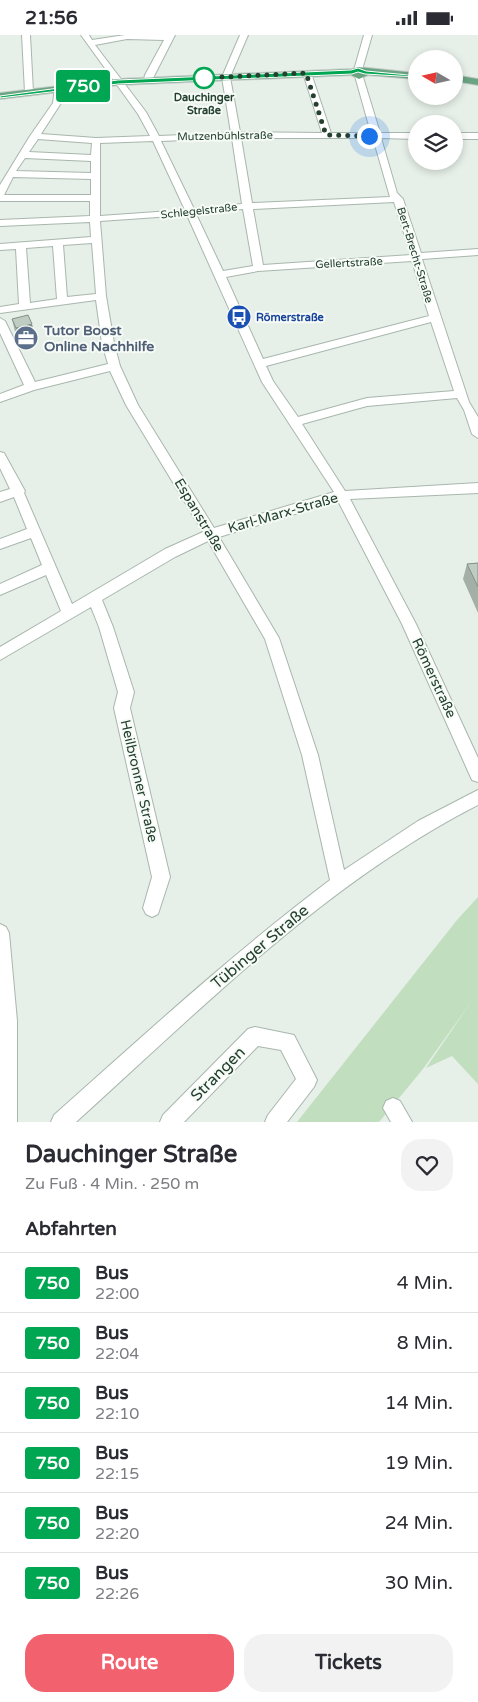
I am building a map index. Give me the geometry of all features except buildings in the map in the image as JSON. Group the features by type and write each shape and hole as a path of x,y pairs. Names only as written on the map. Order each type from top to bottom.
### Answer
{"main road":[{"path":"0,96 148,80 306,73 408,76"},
{"path":"463,80 478,82"}],"street":[{"path":"26,35 29,92"},
{"name":"Römerstraße","path":"85,35 142,113 156,138 268,382 296,422 341,496 410,624 478,775"},
{"path":"244,35 226,77 258,268"},
{"path":"359,73 368,35"},
{"path":"90,43 127,37 170,37 148,80"},
{"path":"306,73 326,135"},
{"name":"Bert-Brecht-Straße","path":"359,73 373,121 374,136 393,194 398,199 416,250 415,258 434,318 464,403 469,409 478,434"},
{"path":"58,89 57,103 10,174 0,196 94,198"},
{"name":"Mutzenbühlstraße","path":"34,136 96,141 235,135 408,136"},
{"path":"463,136 478,136"},
{"name":"Espanstraße","path":"96,141 94,219 101,296 108,343 114,366 132,405 272,638 310,755 339,884"},
{"path":"24,155 95,158"},
{"path":"10,174 95,176"},
{"name":"Schlegelstraße","path":"0,223 153,216 248,206 398,199"},
{"path":"0,247 21,247 96,240"},
{"path":"58,243 62,301"},
{"path":"21,247 25,307"},
{"name":"Gellertstraße","path":"220,275 258,268 478,252"},
{"path":"0,310 101,296"},
{"path":"259,364 434,318"},
{"path":"0,321 31,387"},
{"path":"0,398 31,387 114,366"},
{"path":"296,422 368,402 461,394"},
{"path":"0,456 19,491 48,568 69,613"},
{"name":"Karl-Marx-Straße","path":"0,653 170,553 211,534 286,510 341,496 478,488"},
{"path":"0,497 19,491"},
{"path":"0,544 35,531"},
{"path":"0,590 48,568"},
{"name":"Heilbronner Straße","path":"94,598 106,627 126,692 122,708 161,877 152,908"},
{"name":"Tübinger Straße","path":"61,1122 299,912 387,849 447,812 478,797"},
{"path":"0,933 8,1021 7,1122"},
{"name":"Strangen","path":"170,1122 255,1036 287,1042 307,1079 275,1122"}],"green space":[{"path":"478,897 478,1084 452,1056 426,1068 471,1002 423,1069 379,1122 297,1122 457,920"}],"bus line":[{"name":"750","path":"0,96 118,82 352,72 358,70 362,70 365,73 408,76"}],"place":[{"name":"Dauchinger Straße","path":"204,78"},
{"name":"Römerstraße","path":"239,317"},
{"name":"Tutor Boost Online Nachhilfe","path":"26,338"}],"route":[{"path":"204,78 306,73 326,135 369,136"}]}
